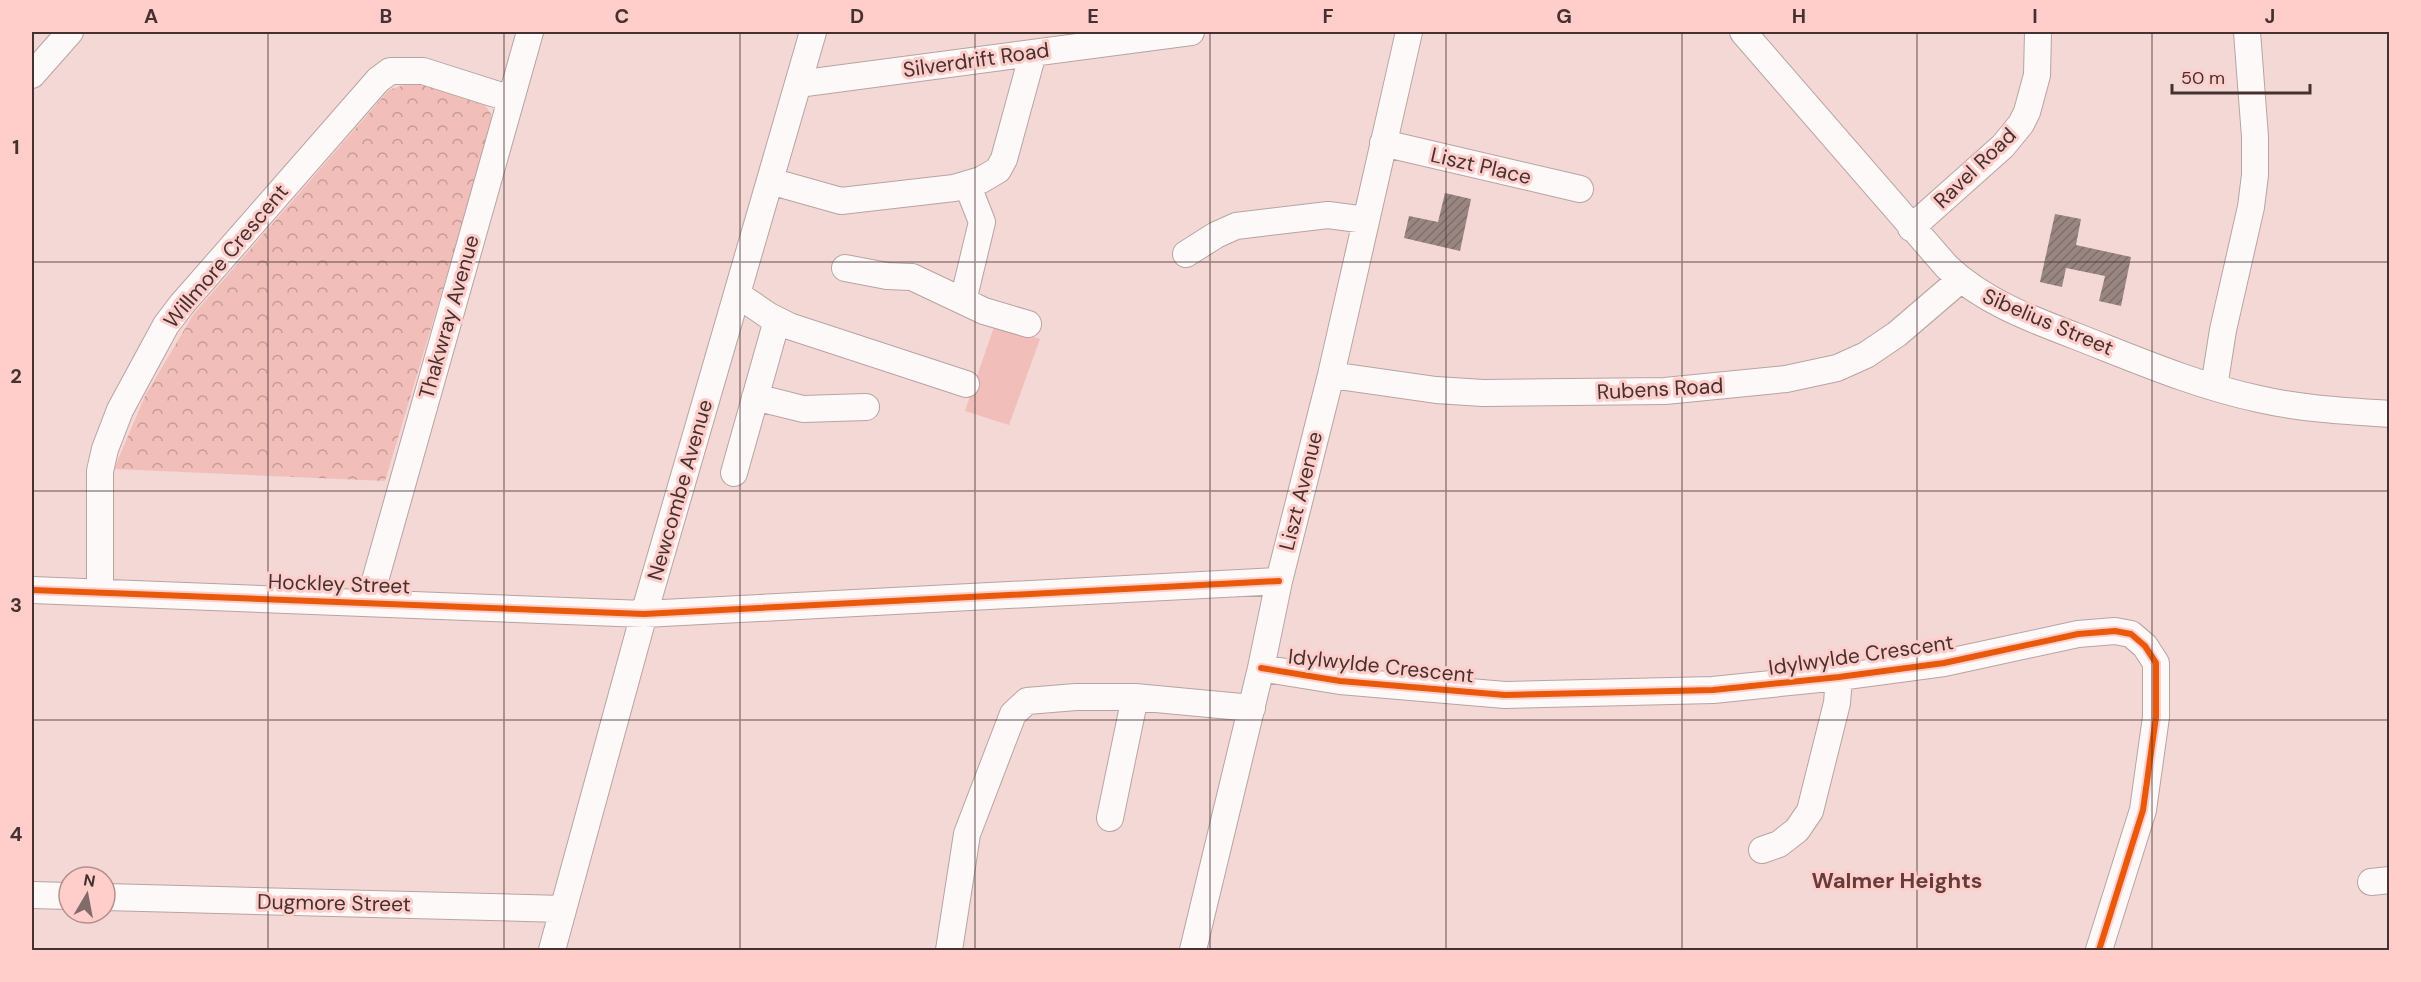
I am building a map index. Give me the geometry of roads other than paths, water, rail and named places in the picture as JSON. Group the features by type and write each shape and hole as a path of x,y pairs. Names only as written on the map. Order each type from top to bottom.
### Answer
{"street":[{"path":"32,75 70,32"},
{"name":"Thakwray Avenue","path":"369,602 530,32"},
{"name":"Newcombe Avenue","path":"552,951 644,614 813,32"},
{"name":"Silverdrift Road","path":"798,84 1191,32"},
{"name":"Liszt Avenue","path":"1193,951 1252,708 1279,581 1330,375 1409,32"},
{"name":"Sibelius Street","path":"1743,32 1911,228 1960,280 1987,298 2016,313 2214,387 2295,406 2390,414"},
{"name":"Ravel Road","path":"1911,228 2003,146 2021,124 2037,75 2038,32"},
{"path":"2214,387 2223,330 2251,207 2255,175 2255,137 2247,32"},
{"path":"770,181 841,201 954,188 981,180 998,170 1004,159 1033,53"},
{"name":"Willmore Crescent","path":"100,592 100,471 105,449 120,410 166,325 182,304 378,80 390,71 423,71 511,99"},
{"name":"Liszt Place","path":"1383,143 1580,189"},
{"path":"963,301 982,222 967,184"},
{"path":"1186,254 1216,235 1236,226 1328,215 1366,220"},
{"path":"845,268 887,276 912,277 984,311 1028,324"},
{"name":"Rubens Road","path":"1330,375 1436,390 1493,393 1665,391 1786,379 1837,368 1866,355 1897,334 1960,280"},
{"path":"737,294 777,321 966,384"},
{"path":"734,473 777,321"},
{"path":"755,397 803,409 866,407"},
{"name":"Hockley Street","path":"32,590 644,614 1279,581"},
{"name":"Idylwylde Crescent","path":"1261,668 1340,681 1505,695 1713,690 1944,663 2087,633 2115,631 2131,634 2145,646 2156,663 2156,717 2143,810 2099,951"},
{"path":"1762,850 1779,844 1797,830 1810,811 1837,703 1839,677"},
{"path":"949,951 968,834 1017,709 1027,701 1035,699 1135,697 1252,708"},
{"path":"1110,818 1135,697"},
{"path":"32,895 57,896"},
{"name":"Dugmore Street","path":"117,897 563,909"}],"district":[{"name":"Walmer Heights","path":"1897,880"}]}
